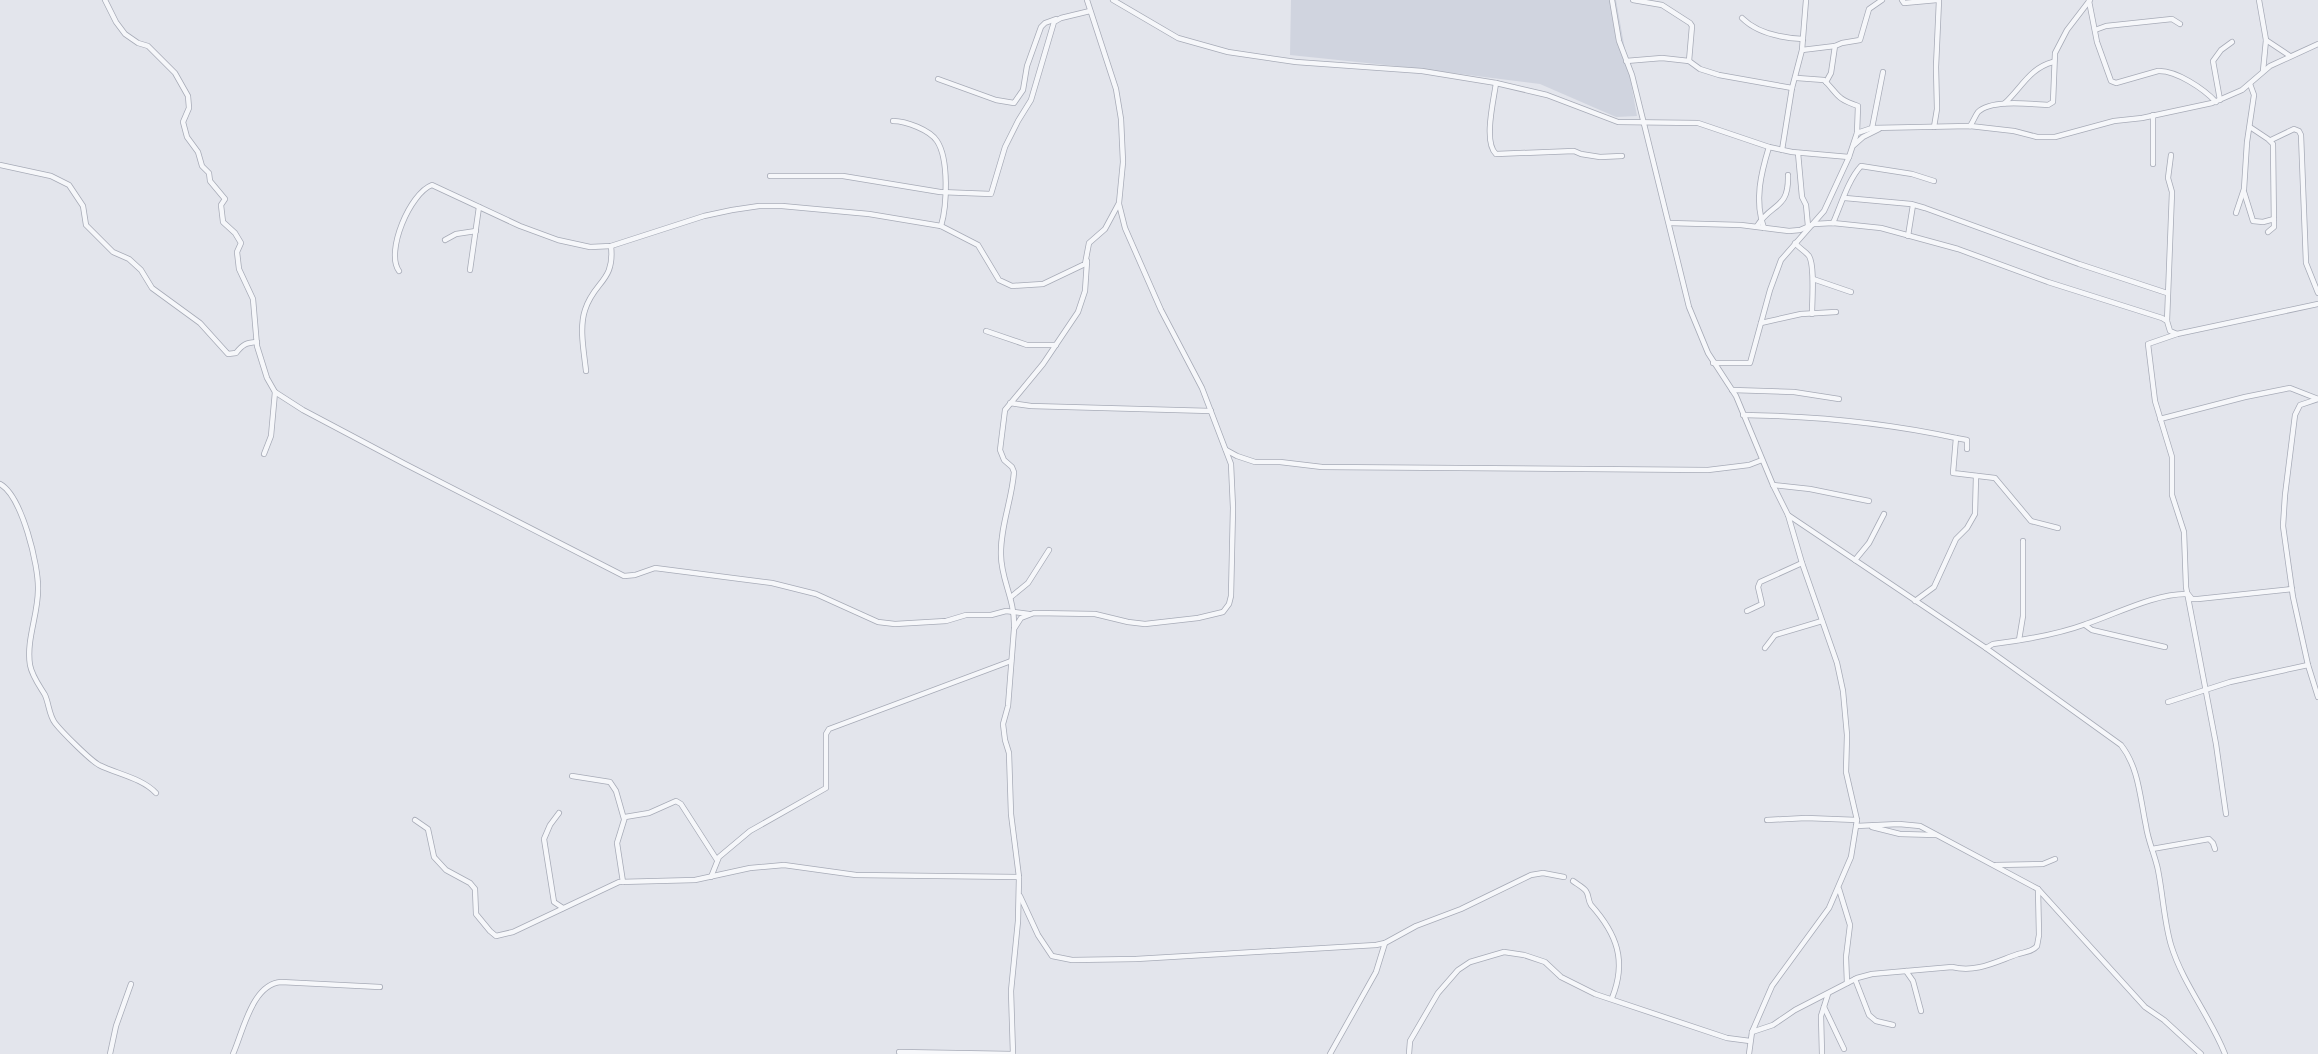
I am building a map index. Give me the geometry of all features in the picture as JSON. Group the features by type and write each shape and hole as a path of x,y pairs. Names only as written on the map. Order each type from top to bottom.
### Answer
{"street":[{"path":"106,0 116,22 125,34 138,43 148,46 169,66 186,93 189,108 185,114 184,129 188,139 198,152 202,166 209,173 210,181 225,199 221,204 223,222 235,233 240,243 237,252 239,269 253,299 257,342 267,378 275,392 303,410 475,498 542,536 624,576 635,575 655,568 772,583 816,594 873,620 894,624 940,622 966,615 991,615 1014,611 1029,614 1096,614 1128,622 1146,624 1198,618 1223,612 1229,604 1232,588 1233,472 1202,388 1152,290 1123,222 1119,203 1123,162 1121,119 1114,82 1087,0"},
{"path":"1113,0 1178,38 1228,52 1296,62 1422,71 1496,83 1547,95 1609,120 1645,124 1698,123 1782,150 1798,153 1849,157"},
{"path":"1612,0 1619,41 1632,75 1645,124 1689,307 1714,363 1732,390 1744,415 1762,460 1788,515 1802,563 1840,674 1847,735 1846,772 1857,820 1850,857 1839,889 1830,908 1772,986 1752,1032 1749,1054"},
{"path":"1634,0 1662,5 1690,23 1692,26 1689,61"},
{"path":"1782,150 1792,88 1796,78 1802,50 1806,0"},
{"path":"1802,50 1835,46 1842,43 1860,40 1869,9 1882,0"},
{"path":"1902,0 1904,3 1909,4 1938,0 1936,67 1937,109 1934,127"},
{"path":"1970,126 1979,111 2005,103 2052,104 2054,99 2053,62 2059,43 2089,0"},
{"path":"2089,0 2095,30 2106,69 2114,83 2162,71 2195,84 2218,101"},
{"path":"2260,0 2266,40 2263,72"},
{"path":"938,79 996,100 1014,103 1023,90 1026,66 1041,27 1048,21 1090,11"},
{"path":"1742,18 1756,29 1781,36 1803,39"},
{"path":"770,176 843,176 946,192 993,192 1006,147 1018,121 1032,100 1048,38 1056,19"},
{"path":"2095,30 2106,26 2166,19 2175,19 2180,24"},
{"path":"2266,40 2290,56"},
{"path":"2218,101 2213,62 2221,50 2232,42"},
{"path":"1856,134 1862,130 1872,128 1912,125 1934,127 1970,126 2049,137 2114,121 2153,115 2218,101 2250,84 2263,72 2290,56 2318,44"},
{"path":"1826,82 1831,73 1835,46"},
{"path":"1626,61 1662,58 1689,61 1700,69 1718,75 1792,88"},
{"path":"2005,103 2029,75 2039,66 2053,62"},
{"path":"1872,128 1883,72"},
{"path":"1714,363 1750,363 1770,290 1781,260 1814,224 1830,201 1854,145 1858,106 1849,104 1838,97 1826,82 1817,78 1796,78"},
{"path":"1496,83 1491,112 1490,145 1496,154 1574,150 1581,154 1600,157 1622,156"},
{"path":"2236,213 2244,192 2254,95 2250,84"},
{"path":"2153,115 2153,164"},
{"path":"893,121 919,128 936,140 942,156 946,192 941,226"},
{"path":"2250,127 2271,140 2273,148 2274,219 2273,228 2268,232"},
{"path":"1854,145 1868,134 1882,128"},
{"path":"2271,140 2294,129 2299,131 2301,135 2306,263 2318,294"},
{"path":"1764,228 1761,220 1760,189 1769,147"},
{"path":"1798,153 1802,197 1806,205 1808,226"},
{"path":"2171,155 2168,178 2172,192 2167,321 2170,331 2177,334"},
{"path":"0,165 51,176 69,184 83,206 86,225 113,252 125,257 142,270 152,288 200,323 228,354 236,353 240,346 246,343 257,342"},
{"path":"1833,223 1845,198 1850,183 1862,166 1912,174 1934,181"},
{"path":"1757,226 1761,220 1785,198 1788,189 1788,176"},
{"path":"399,272 394,259 398,234 412,206 428,187 434,186 520,226 558,240 590,247 611,246 704,216 759,206 822,208 910,220 941,226 976,244 999,280 1012,286 1043,284 1068,270 1080,268 1087,260"},
{"path":"2244,192 2254,221 2263,222 2274,219"},
{"path":"1845,198 1913,205 1950,216 2146,288 2167,293"},
{"path":"899,1052 1013,1054 1011,991 1019,895 1019,877 1012,820 1009,753 1003,728 1008,706 1014,611 1004,577 1001,555 1014,472 1012,467 1004,460 1000,450 1004,415 1010,403 1043,364 1078,312 1084,298 1088,275 1087,260 1089,243 1105,229 1119,203"},
{"path":"1908,236 1913,205"},
{"path":"470,270 479,207"},
{"path":"1669,223 1757,226 1795,231 1814,224 1833,223 1877,227 1958,249 2048,282 2162,318 2167,321"},
{"path":"445,240 456,234 476,231"},
{"path":"1795,243 1809,256 1813,278 1812,314"},
{"path":"586,371 583,314 590,298 610,270 612,264 611,246"},
{"path":"1813,278 1851,292"},
{"path":"2226,814 2206,690 2188,594 2185,537 2172,495 2172,457 2155,401 2148,344 2177,334 2318,304"},
{"path":"1761,323 1812,314 1836,312"},
{"path":"986,331 1027,345 1056,345"},
{"path":"2160,419 2245,397 2290,388 2318,399"},
{"path":"1732,390 1794,392 1839,399"},
{"path":"264,454 271,436 275,392"},
{"path":"2318,399 2300,405 2295,415 2283,522 2292,589 2308,665 2318,697"},
{"path":"1010,403 1031,406 1211,411"},
{"path":"1744,415 1832,420 1926,432 1967,440 1967,449"},
{"path":"1956,438 1953,473 1997,480 2031,521 2058,528"},
{"path":"1226,450 1236,456 1255,462 1280,462 1330,467 1708,470 1749,465 1762,460"},
{"path":"1915,601 1934,587 1956,539 1968,527 1975,514 1976,476"},
{"path":"0,484 7,488 22,516 37,573 38,590 30,644 30,666 35,680 45,696 55,723 91,759 146,785 156,793"},
{"path":"1773,484 1810,488 1869,501"},
{"path":"1855,560 1869,543 1884,514"},
{"path":"1788,515 1986,648 2121,745 2130,759 2137,779 2175,956 2212,1025 2225,1054"},
{"path":"2019,640 2023,616 2023,541"},
{"path":"1011,597 1028,583 1049,550"},
{"path":"1746,611 1762,604 1758,587 1760,582 1802,563"},
{"path":"2188,594 2192,599 2198,599 2292,589"},
{"path":"1986,648 1994,644 2051,635 2132,606 2188,594"},
{"path":"1014,629 1021,618 1029,614"},
{"path":"1765,648 1775,635 1822,621"},
{"path":"2085,624 2092,630 2165,647"},
{"path":"711,877 717,860 757,826 825,790 826,734 829,729 1011,661"},
{"path":"2168,702 2230,682 2308,665"},
{"path":"572,776 610,782 616,791 624,819 617,843 624,882"},
{"path":"624,819 627,816 649,813 678,801 717,860"},
{"path":"559,813 550,825 544,841 554,902 563,908"},
{"path":"1767,820 1806,818 1857,820"},
{"path":"416,820 428,830 434,857 446,870 470,883 475,889 476,914 494,934 500,936 513,932 615,883 689,880 711,877 750,868 791,865 856,875 1019,877"},
{"path":"1856,826 1911,824 1920,826 1994,864 2038,889 2145,1007 2164,1020 2201,1054"},
{"path":"1870,826 1900,834 1936,835"},
{"path":"2152,849 2209,839 2213,843 2215,849"},
{"path":"1994,864 2043,864 2055,859"},
{"path":"1019,895 1046,950 1052,956 1072,960 1364,947 1385,943 1410,929 1461,909 1531,875 1543,873 1564,877"},
{"path":"1573,881 1585,891 1590,902 1599,912 1618,948 1620,973 1612,998"},
{"path":"1839,889 1850,925 1846,957 1847,983"},
{"path":"1752,1032 1773,1025 1795,1010 1855,979 1872,974 1952,967 1964,970 2002,962 2036,949 2039,935 2038,889"},
{"path":"1330,1054 1376,972 1385,943"},
{"path":"1409,1054 1410,1041 1445,984 1462,966 1497,954 1514,953 1542,960 1566,980 1595,994 1612,998 1728,1038 1750,1041"},
{"path":"1906,971 1913,981 1921,1011"},
{"path":"1855,979 1869,1015 1876,1021 1894,1025"},
{"path":"233,1054 244,1024 262,990 271,984 281,982 380,987"},
{"path":"110,1054 116,1026 131,984"},
{"path":"1822,1054 1820,1022 1828,994"},
{"path":"1824,1007 1844,1049"}],"shaded area":[{"path":"1291,0 1616,0 1637,116 1616,117 1540,84 1405,67 1290,55"}]}
